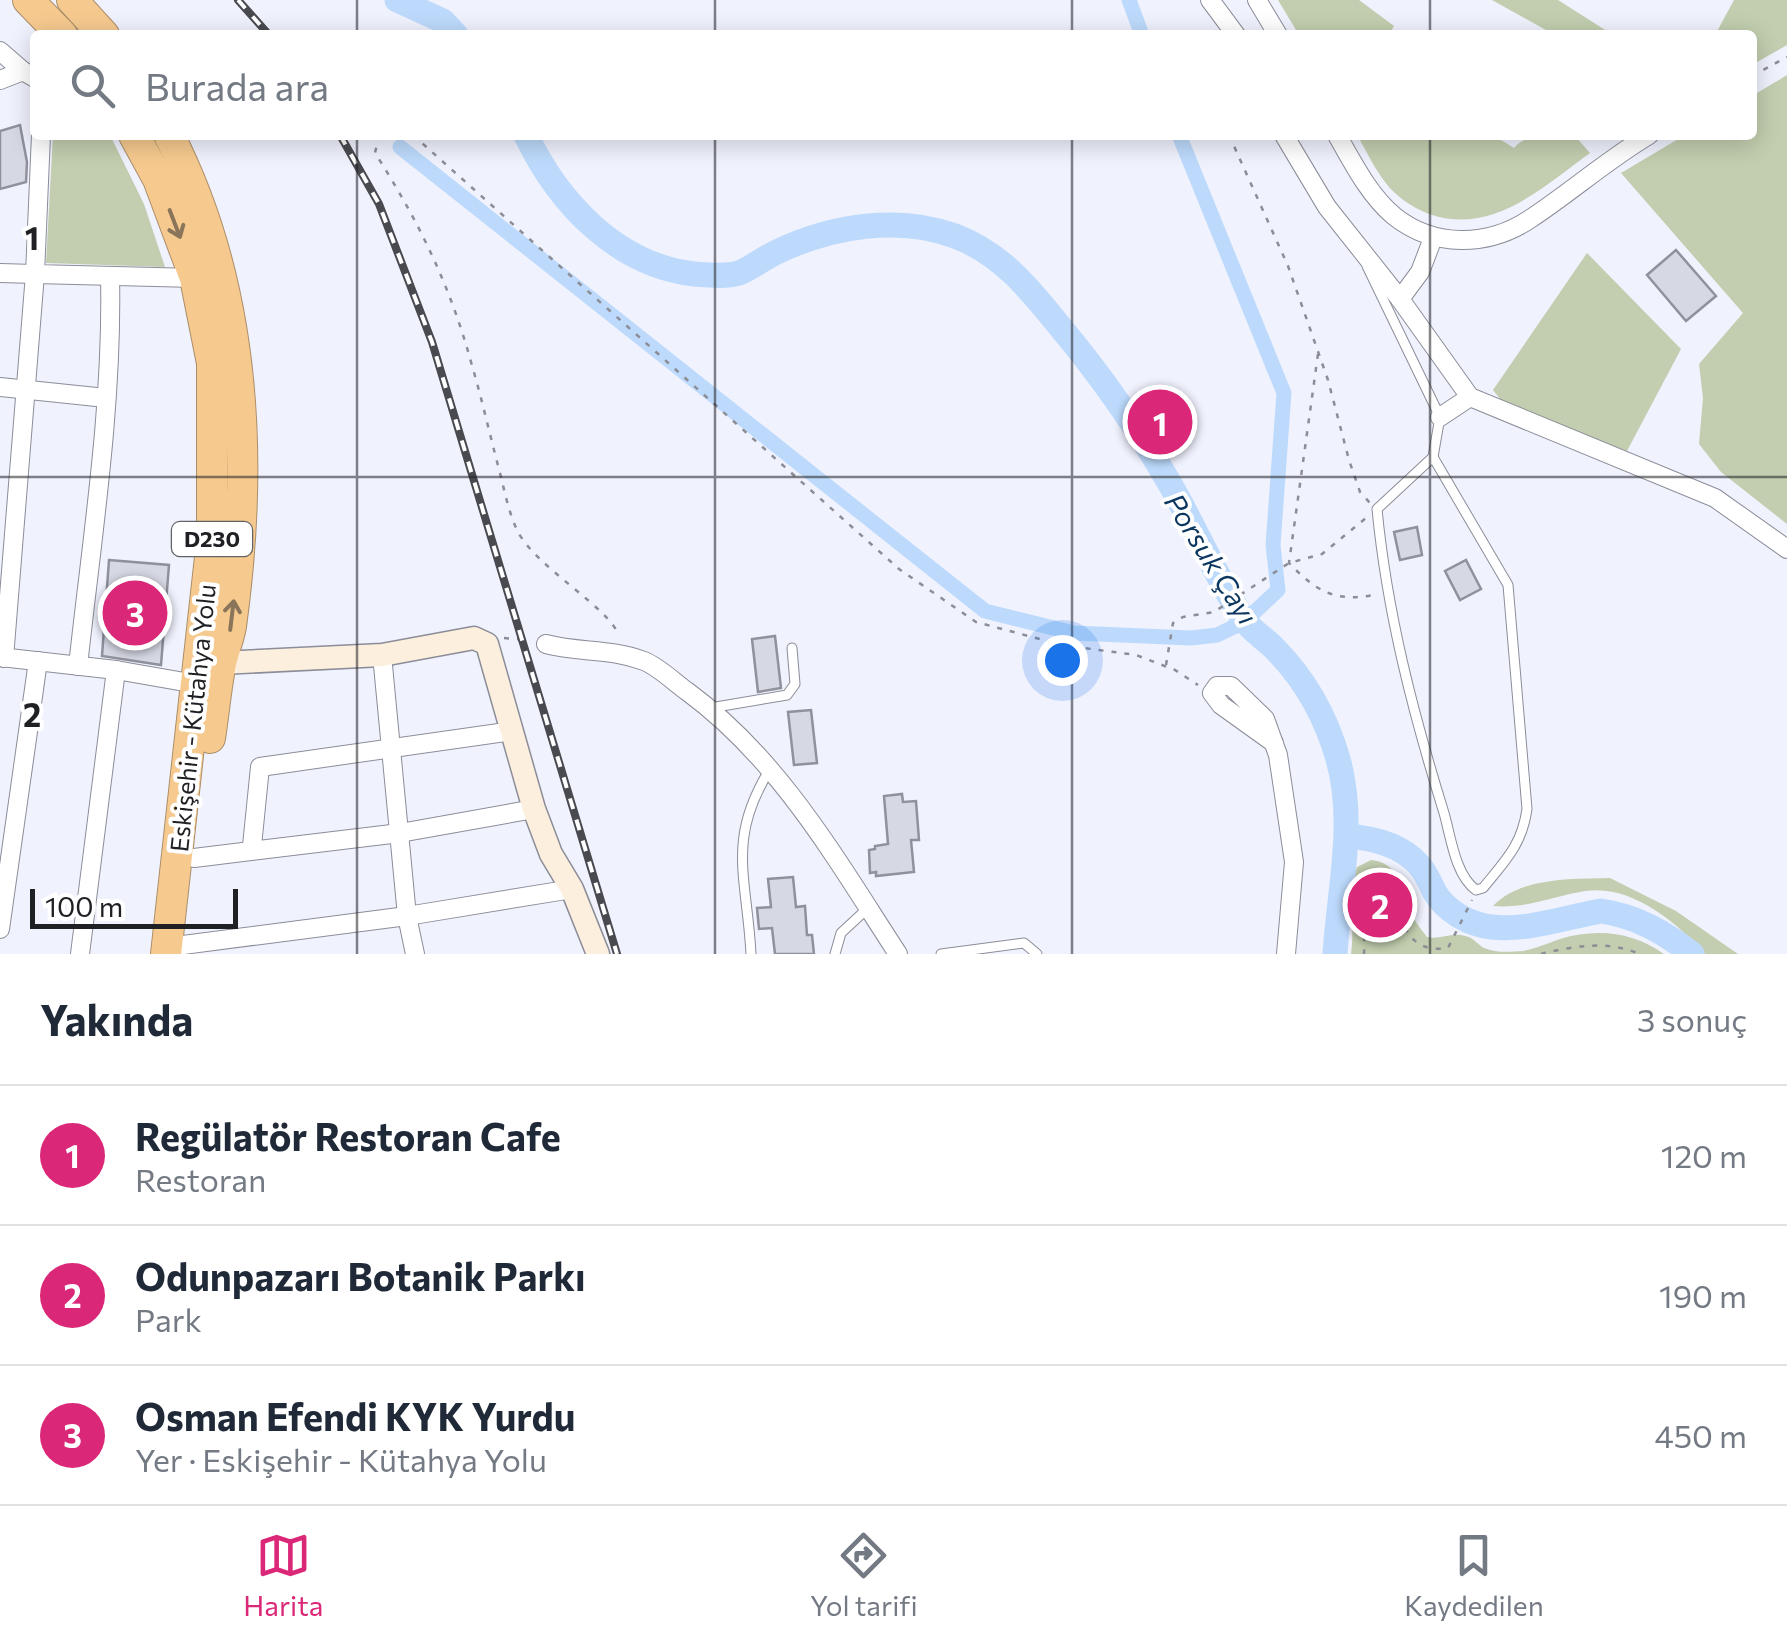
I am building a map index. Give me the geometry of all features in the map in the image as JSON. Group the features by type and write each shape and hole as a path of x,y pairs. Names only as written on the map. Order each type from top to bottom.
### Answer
{"highway":[{"path":"28,0 57,30"},
{"path":"72,0 99,30"},
{"name":"Eskişehir - Kütahya Yolu","path":"137,140 158,179 195,278 212,363 212,539 196,684 177,951"},
{"name":"Eskişehir - Kütahya Yolu","path":"171,140 203,212 220,265 237,355 242,459 240,538 230,630 221,662 177,951"}],"street":[{"path":"1210,0 1232,30"},
{"path":"1258,0 1275,30"},
{"path":"0,51 29,74"},
{"path":"0,80 29,74"},
{"path":"40,140 35,274 2,658 116,670 196,684"},
{"path":"1287,140 1327,208 1400,298 1470,397 1715,498 1787,548"},
{"path":"1339,140 1365,183 1394,216 1433,238 1470,241 1506,233 1530,220 1609,159 1641,140"},
{"path":"1400,298 1420,272 1433,238"},
{"path":"0,273 195,278"},
{"path":"78,666 112,327 110,276"},
{"path":"0,387 106,398"},
{"path":"1440,416 1470,397"},
{"path":"221,662 382,655 474,638 488,644 534,809 598,954"},
{"path":"546,644 572,651 607,650 648,662 710,708 771,767 898,954"},
{"path":"382,655 407,916 415,954"},
{"path":"0,929 38,662"},
{"path":"80,954 116,670"},
{"path":"1212,693 1216,686 1231,686 1245,697 1265,718 1274,742 1294,862 1286,954"},
{"path":"259,850 252,846 260,767 512,731"},
{"path":"194,858 400,833 534,809"},
{"path":"177,951 572,889"}],"lane":[{"path":"1360,250 1440,416 1433,457 1377,510 1387,591 1430,770 1460,867 1476,890 1483,888 1512,853 1524,832 1527,810 1508,585 1433,457"},
{"path":"710,708 788,696 795,684 792,648"},
{"path":"751,954 741,839 753,797 771,767"},
{"path":"835,954 841,932 868,908"},
{"path":"940,954 1024,944 1037,954"}],"path":[{"path":"1757,73 1787,58"},
{"path":"378,140 375,153 415,216 443,278 470,358 519,534 567,585 614,624 619,633 616,654"},
{"path":"419,140 899,569 976,622 1062,645 1136,655 1212,693"},
{"path":"1165,667 1173,623 1183,617 1214,612 1290,563 1322,554 1377,510 1360,492 1288,266 1231,140"},
{"path":"1290,563 1318,353"},
{"path":"1290,563 1313,588 1351,599 1387,591"},
{"path":"474,638 522,638 546,644"},
{"path":"1364,954 1366,912 1375,891 1388,895 1406,932 1426,949 1448,948 1470,904"},
{"path":"1541,954 1594,946 1618,947 1640,954"}],"green space":[{"path":"1278,0 1359,0 1394,26 1392,30 1296,30"},
{"path":"1492,0 1558,0 1605,30 1546,30"},
{"path":"1734,0 1787,0 1787,45 1757,62 1757,30 1718,30"},
{"path":"1787,75 1787,524 1721,472 1699,444 1703,398 1699,364 1743,313 1621,173 1677,140 1757,140 1757,93"},
{"path":"53,140 112,140 144,204 165,267 46,263"},
{"path":"1360,140 1501,140 1514,148 1526,140 1578,140 1590,153 1516,204 1474,219 1429,214 1394,192"},
{"path":"1587,253 1681,349 1627,451 1507,408 1493,390"},
{"path":"1371,860 1393,871 1410,912 1427,937 1460,935 1488,950 1508,952 1601,933 1640,941 1664,954 1351,954 1354,877 1357,867"},
{"path":"1610,878 1676,911 1738,954 1705,954 1667,918 1619,893 1585,891 1528,904 1493,906 1532,885"}],"building":[{"path":"20,125 27,162 26,182 0,189 0,131"},
{"path":"1676,250 1716,296 1686,321 1647,275"},
{"path":"1417,527 1422,555 1400,560 1394,532"},
{"path":"109,560 169,565 161,665 102,656"},
{"path":"1466,560 1481,589 1460,600 1445,571"},
{"path":"775,636 781,688 758,692 752,639"},
{"path":"811,710 817,763 794,765 788,712"},
{"path":"902,794 903,802 916,801 919,840 911,840 914,872 876,876 876,872 870,873 869,850 888,844 884,796"},
{"path":"793,877 796,907 805,906 807,935 812,935 814,954 775,954 772,928 759,929 757,908 771,907 768,879"}],"waterway":[{"name":"Porsuk Çayı","path":"397,0 443,21 451,30"},
{"path":"1129,0 1140,30"},
{"name":"Porsuk Çayı","path":"529,140 555,184 593,226 639,258 666,268 694,274 734,274 821,235 889,225 955,236 986,252 1024,284 1117,401 1170,484 1242,617 1285,660 1321,714 1338,759 1346,807 1335,954"},
{"path":"400,147 985,611 1074,633 1191,638 1217,635 1244,622 1278,590 1273,545 1284,393 1181,140"},
{"name":"Porsuk Çayı","path":"1347,836 1376,840 1403,851 1421,867 1445,905 1475,923 1519,927 1601,911 1649,926 1692,954"}],"railway":[{"path":"238,0 265,30"},
{"path":"343,140 379,204 432,342 617,954"}],"place":[{"name":"Regülatör Restoran Cafe","path":"1160,422"},
{"name":"Osman Efendi KYK Yurdu","path":"135,613"},
{"name":"Odunpazarı Botanik Parkı","path":"1380,905"}]}
